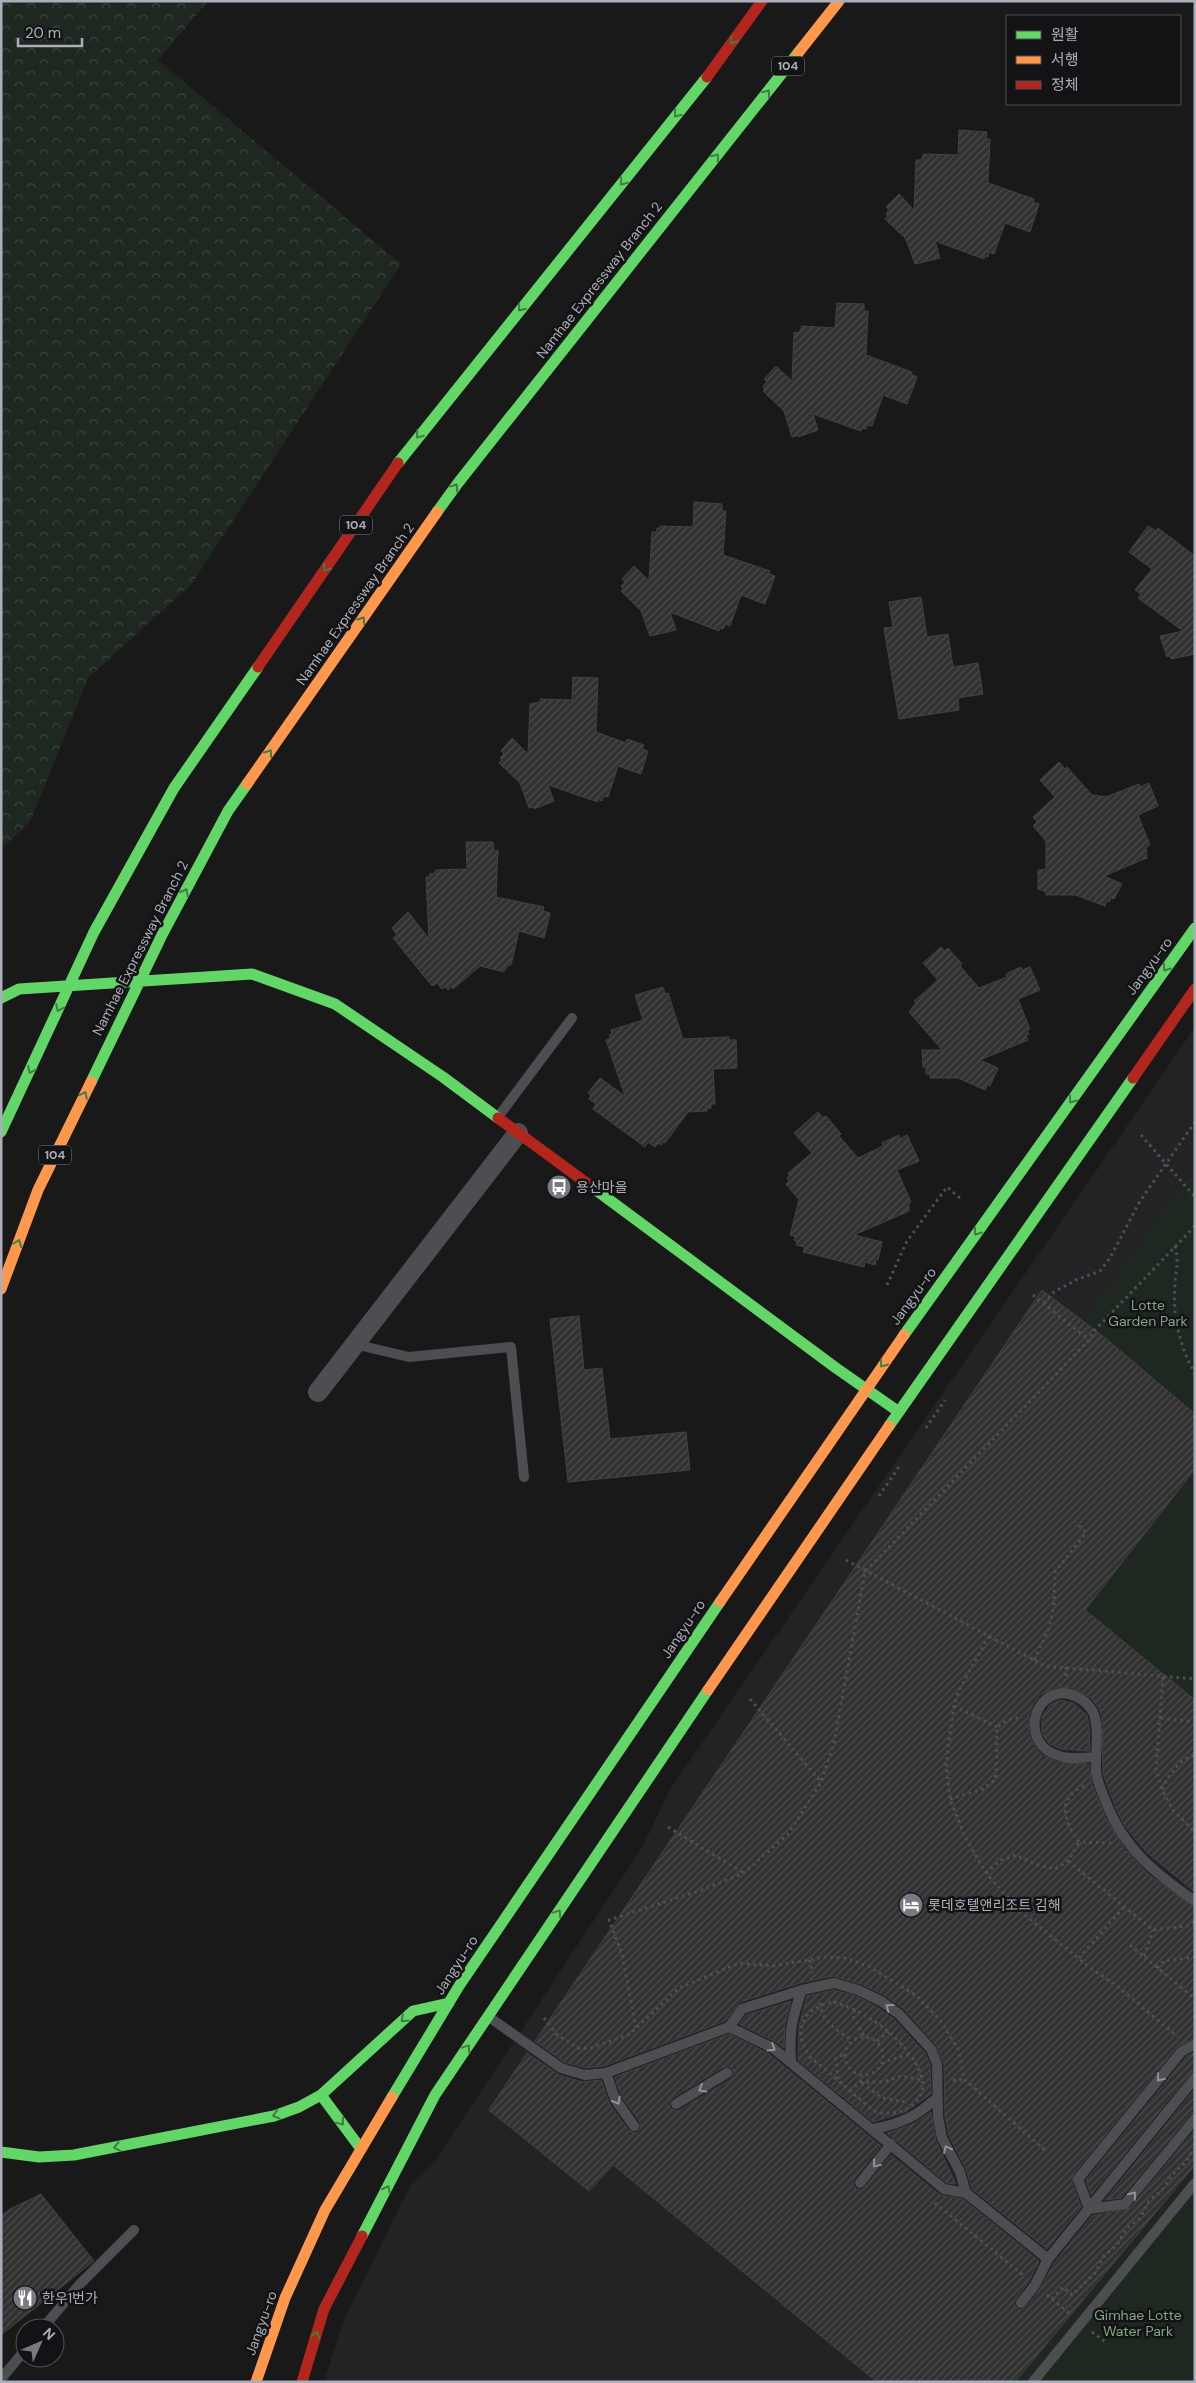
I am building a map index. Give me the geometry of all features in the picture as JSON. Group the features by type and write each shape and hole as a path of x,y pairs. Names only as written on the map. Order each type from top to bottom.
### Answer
{"main road":[{"name":"104","path":"1,1132 94,932 174,788 410,446 701,85 762,1"},
{"name":"Namhae Expressway Branch 2","path":"1,1289 38,1190 162,935 228,811 458,483 839,1"},
{"name":"Jangyu-ro","path":"256,2382 285,2298 325,2210 449,2002 866,1388 1195,928"},
{"path":"1,998 19,988 252,974 336,1004 444,1077 899,1412"},
{"path":"302,2382 329,2301 435,2095 812,1536 1195,989"},
{"path":"1,2152 39,2157 74,2155 274,2116 299,2107 321,2095 413,2011 449,2002"},
{"path":"321,2095 361,2149"}],"street":[{"path":"318,1392 518,1133"}],"lane":[{"path":"498,1118 572,1018"},
{"path":"354,1344 409,1357 511,1347 524,1477"},
{"path":"1095,1756 1065,1758 1052,1754 1042,1746 1036,1737 1034,1726 1036,1712 1054,1694 1067,1693 1080,1698 1093,1712 1097,1737 1095,1756 1099,1782 1111,1816 1126,1840 1142,1860 1167,1882 1195,1901"},
{"path":"488,2017 561,2068 585,2075 606,2073 729,2027 742,2009 802,1990 834,1983 858,1990 881,2001 899,2014 931,2048 937,2064 938,2117 942,2138 960,2172 966,2193"},
{"path":"791,2062 789,2037 794,2012 802,1990"},
{"path":"729,2027 773,2048 873,2129 944,2190 966,2193 1048,2259"},
{"path":"1089,2209 1078,2179 1181,2052 1195,2044"},
{"path":"606,2073 615,2099 634,2126"},
{"path":"676,2104 727,2073"},
{"path":"1021,2303 1035,2285 1048,2259 1195,2078"},
{"path":"873,2129 890,2126 918,2115 938,2097"},
{"path":"1089,2209 1125,2204 1195,2119"},
{"path":"860,2183 891,2144"},
{"path":"1033,2382 1195,2183"},
{"path":"51,2318 78,2286 134,2230"},
{"path":"1,2379 15,2362"}],"path":[{"path":"1044,1303 1054,1292 1076,1280 1100,1271 1110,1258 1140,1201 1195,1122"},
{"path":"1141,1135 1195,1197"},
{"path":"886,1285 907,1241 947,1187 962,1199"},
{"path":"636,2028 622,1954 609,1920 699,1891 744,1873 789,1833 821,1782 834,1743 865,1572 1089,1340 1095,1330 1195,1226"},
{"path":"1175,1246 1179,1260 1175,1285 1176,1325 1183,1349 1195,1374"},
{"path":"1033,1294 1089,1340"},
{"path":"926,1428 945,1400"},
{"path":"879,1496 901,1464"},
{"path":"1034,1660 1049,1628 1054,1606 1055,1572 1086,1533 1076,1522"},
{"path":"846,1560 865,1572 1044,1666 1195,1679"},
{"path":"989,1636 959,1690 954,1706 946,1764 950,1800 966,1837 986,1873 1021,1912 1118,1986 1180,2038 1179,2043"},
{"path":"1163,1676 1156,1769 1162,1790 1173,1810 1195,1832"},
{"path":"750,1699 821,1782"},
{"path":"954,1706 997,1727"},
{"path":"997,1727 1007,1720 1023,1717 1035,1719"},
{"path":"1160,1718 1174,1718 1195,1722"},
{"path":"950,1800 983,1788 995,1780 998,1766 995,1752 997,1727"},
{"path":"1162,1790 1169,1775 1178,1764 1195,1754"},
{"path":"1079,1842 1068,1826 1065,1812 1068,1798 1075,1790 1099,1782"},
{"path":"668,1827 744,1873"},
{"path":"1079,1842 1106,1844 1126,1840"},
{"path":"986,1873 1001,1860 1016,1855 1038,1865 1055,1869 1068,1861 1079,1842"},
{"path":"1068,1861 1153,1930 1187,1926 1195,1921"},
{"path":"1079,1958 1124,1907"},
{"path":"1144,1956 1153,1930"},
{"path":"1130,1945 1195,2000"},
{"path":"1157,1968 1164,1961 1195,1957"},
{"path":"809,1960 813,1974"},
{"path":"834,2002 855,2010 889,2032 909,2054 920,2070 923,2080 922,2091 918,2100 910,2107 899,2112 874,2111 810,2058 803,2047 801,2032 804,2020 812,2010 821,2004 834,2002"},
{"path":"821,2004 821,2011 832,2028 852,2040"},
{"path":"855,2010 853,2016 864,2036"},
{"path":"877,2041 889,2032"},
{"path":"882,2064 883,2052 877,2041 864,2036 852,2040 847,2045 844,2055 846,2064 850,2070 862,2075 873,2073 882,2064 891,2059 909,2054"},
{"path":"838,2080 836,2057 844,2055"},
{"path":"850,2091 860,2082 862,2075"},
{"path":"860,2082 883,2082 900,2076 923,2080"},
{"path":"950,2080 965,2080"},
{"path":"860,2082 882,2098 906,2102 910,2107"},
{"path":"1052,2299 1063,2287 1072,2295 1095,2272 1104,2256 1117,2245 1126,2229 1140,2218 1150,2201 1162,2190 1172,2174 1186,2162 1195,2147"},
{"path":"934,2202 1025,2277"},
{"path":"1043,2292 1074,2317"},
{"path":"1091,2331 1108,2344"}],"shaded area":[{"name":"롯데호텔앤리조트 김해","path":"1195,1027 1195,2382 324,2382 342,2324 411,2184 435,2161 643,1846 669,1791"}],"green space":[{"path":"1,1 208,1 158,60 401,264 191,585 88,678 30,822 1,849"},
{"name":"Lotte Garden Park","path":"1195,1168 1195,1414 1084,1321"},
{"path":"1195,1469 1195,1700 1085,1610"},
{"name":"Gimhae Lotte Water Park","path":"1195,2165 1195,2382 1015,2382"}],"building":[{"path":"959,130 987,132 986,139 990,139 988,183 1034,199 1033,202 1039,204 1030,232 1005,223 994,254 989,252 988,257 985,256 984,259 935,241 940,258 915,264 906,239 885,219 888,216 886,214 889,209 886,207 899,194 914,210 916,160 921,160 924,154 958,155"},
{"path":"837,303 864,304 864,311 868,311 866,355 912,372 911,374 917,377 907,404 883,395 872,426 867,425 866,429 862,428 861,431 813,414 818,430 798,437 798,435 792,437 784,411 763,391 765,389 763,386 767,382 764,379 776,366 792,381 794,332 799,333 802,326 835,328"},
{"path":"694,502 722,504 722,511 726,511 723,555 770,571 769,574 775,576 765,604 741,595 730,626 725,624 723,629 720,628 719,631 670,612 676,630 650,636 641,611 621,591 624,588 621,586 625,582 622,579 634,566 649,581 652,532 657,532 657,528 660,528 660,526 693,527"},
{"path":"1148,526 1156,531 1158,528 1195,556 1195,654 1171,659 1170,656 1167,657 1160,636 1183,631 1138,598 1141,594 1135,590 1152,569 1129,552"},
{"path":"921,597 927,637 948,634 953,667 978,663 983,694 958,698 959,710 899,719 884,628 893,627 889,602"},
{"path":"573,677 598,678 596,732 626,743 627,739 644,745 642,749 648,751 641,774 618,766 608,797 603,796 602,801 598,799 598,802 548,785 554,801 534,809 534,807 529,808 520,783 499,763 502,760 500,758 504,754 501,751 512,738 528,754 530,704 540,702 540,699 572,700"},
{"path":"1059,762 1065,769 1067,767 1092,795 1106,797 1139,784 1140,787 1149,783 1158,806 1138,815 1150,845 1146,847 1147,858 1104,876 1122,884 1114,899 1111,898 1109,902 1107,901 1105,906 1076,895 1046,895 1046,892 1038,889 1038,870 1046,869 1046,841 1033,826 1037,822 1033,817 1055,797 1040,780"},
{"path":"466,842 493,842 494,851 498,850 496,897 544,907 543,911 550,913 544,938 519,931 511,965 508,965 504,972 480,966 453,989 451,986 448,990 445,987 442,989 437,983 432,986 393,938 397,935 392,928 408,912 429,939 426,877 430,877 430,874 435,873 436,870 467,869"},
{"path":"941,947 945,951 948,948 962,964 960,966 979,988 1007,977 1006,974 1021,967 1022,970 1030,967 1040,990 1018,999 1030,1029 1027,1030 1029,1034 1026,1036 1028,1040 980,1060 998,1068 990,1086 987,1085 985,1090 958,1078 930,1078 930,1074 926,1074 926,1067 923,1067 922,1050 942,1050 909,1012 916,1003 914,1001 938,980 923,963"},
{"path":"663,987 665,994 668,993 683,1039 729,1037 729,1040 736,1040 737,1068 713,1069 715,1104 711,1104 711,1108 707,1108 707,1111 688,1112 665,1143 663,1142 661,1145 658,1143 655,1147 648,1142 645,1147 593,1109 596,1104 589,1099 591,1095 588,1093 600,1078 625,1096 606,1040 610,1039 611,1030 643,1020 635,995"},
{"path":"818,1112 823,1118 826,1116 841,1134 839,1136 858,1158 883,1146 882,1143 899,1135 900,1139 907,1135 919,1161 897,1170 911,1202 909,1203 909,1211 854,1235 882,1242 875,1265 865,1262 864,1267 803,1252 805,1247 796,1245 795,1236 790,1235 799,1200 786,1184 789,1181 787,1178 790,1176 788,1173 812,1153 794,1133"},
{"name":"롯데호텔앤리조트 김해","path":"1042,1290 1104,1337 1195,1414 1195,1469 1085,1610 1195,1700 1195,1892 1146,1852 1125,1826 1117,1811 1103,1774 1102,1717 1099,1708 1091,1698 1073,1688 1058,1687 1040,1695 1033,1704 1029,1715 1029,1734 1034,1746 1042,1755 1057,1762 1089,1764 1092,1784 1105,1817 1124,1848 1148,1874 1195,1908 1195,2037 1176,2048 1073,2175 1072,2181 1081,2207 1047,2249 972,2189 966,2169 949,2136 945,2116 944,2064 936,2045 903,2008 884,1995 861,1984 833,1976 800,1983 740,2002 725,2021 604,2066 586,2068 564,2062 535,2041"},
{"path":"579,1316 584,1370 602,1368 610,1439 686,1432 690,1470 568,1482 550,1319"},
{"path":"1060,1700 1073,1703 1087,1715 1090,1751 1061,1749 1050,1744 1045,1738 1042,1732 1042,1717 1050,1705"},
{"path":"834,1990 856,1996 894,2019 925,2053 930,2065 931,2094 905,2112 873,2122 798,2060 799,2026 807,1996"},
{"path":"791,2001 785,2024 784,2048 776,2042 739,2024 746,2015"},
{"path":"729,2034 769,2054 881,2146 854,2179 853,2185 856,2189 862,2190 891,2155 940,2195 963,2199 1039,2261 1029,2281 1014,2302 1015,2306 1020,2310 1026,2307 1040,2289 1054,2263 1092,2216 1130,2208 1195,2130 1195,2165 1015,2382 877,2382 613,2165 589,2191 489,2110 527,2053 559,2075 583,2082 601,2080 609,2103 628,2130 635,2133 640,2128 640,2122 621,2096 615,2077","holes":["724,2067 730,2067 733,2070 731,2079 680,2110 676,2111 670,2108 669,2104 672,2098"]},
{"path":"1195,2052 1195,2071 1190,2074 1091,2195 1086,2180 1186,2057"},
{"path":"1195,2089 1195,2112 1190,2115 1121,2198 1105,2200"},
{"path":"931,2112 936,2141 956,2184 947,2183 887,2133 911,2125"},
{"name":"한우1번가","path":"41,2194 94,2261 22,2318 15,2318 15,2324 1,2335 1,2216 10,2209"}],"traffic: fast":[{"path":"437,512 798,53"},
{"path":"398,463 707,77"},
{"path":"1,1132 94,932 174,788 258,667"},
{"path":"91,1082 162,935 228,811 247,784"},
{"path":"904,1335 1195,928"},
{"path":"1,998 19,989 252,974 335,1004 443,1077 498,1118"},
{"path":"889,1426 1133,1078"},
{"path":"596,1190 836,1368 899,1412"},
{"path":"392,2097 459,1986 720,1602"},
{"path":"362,2236 435,2095 708,1690"},
{"path":"1,2152 39,2157 74,2155 274,2116 299,2107 321,2095 413,2011 449,2003"},
{"path":"321,2095 361,2149"}],"traffic: slow":[{"path":"798,53 839,1"},
{"path":"247,784 437,512"},
{"path":"1,1289 38,1190 91,1082"},
{"path":"720,1602 904,1335"},
{"path":"708,1690 889,1426"},
{"path":"256,2382 285,2298 325,2210 392,2097"}],"traffic: jam":[{"path":"707,77 762,1"},
{"path":"258,667 398,463"},
{"path":"1133,1078 1195,989"},
{"path":"498,1118 596,1190"},
{"path":"302,2382 324,2309 362,2236"}],"place":[{"name":"용산마을","path":"559,1187"},
{"name":"롯데호텔앤리조트 김해","path":"911,1905"},
{"name":"한우1번가","path":"25,2298"}]}
